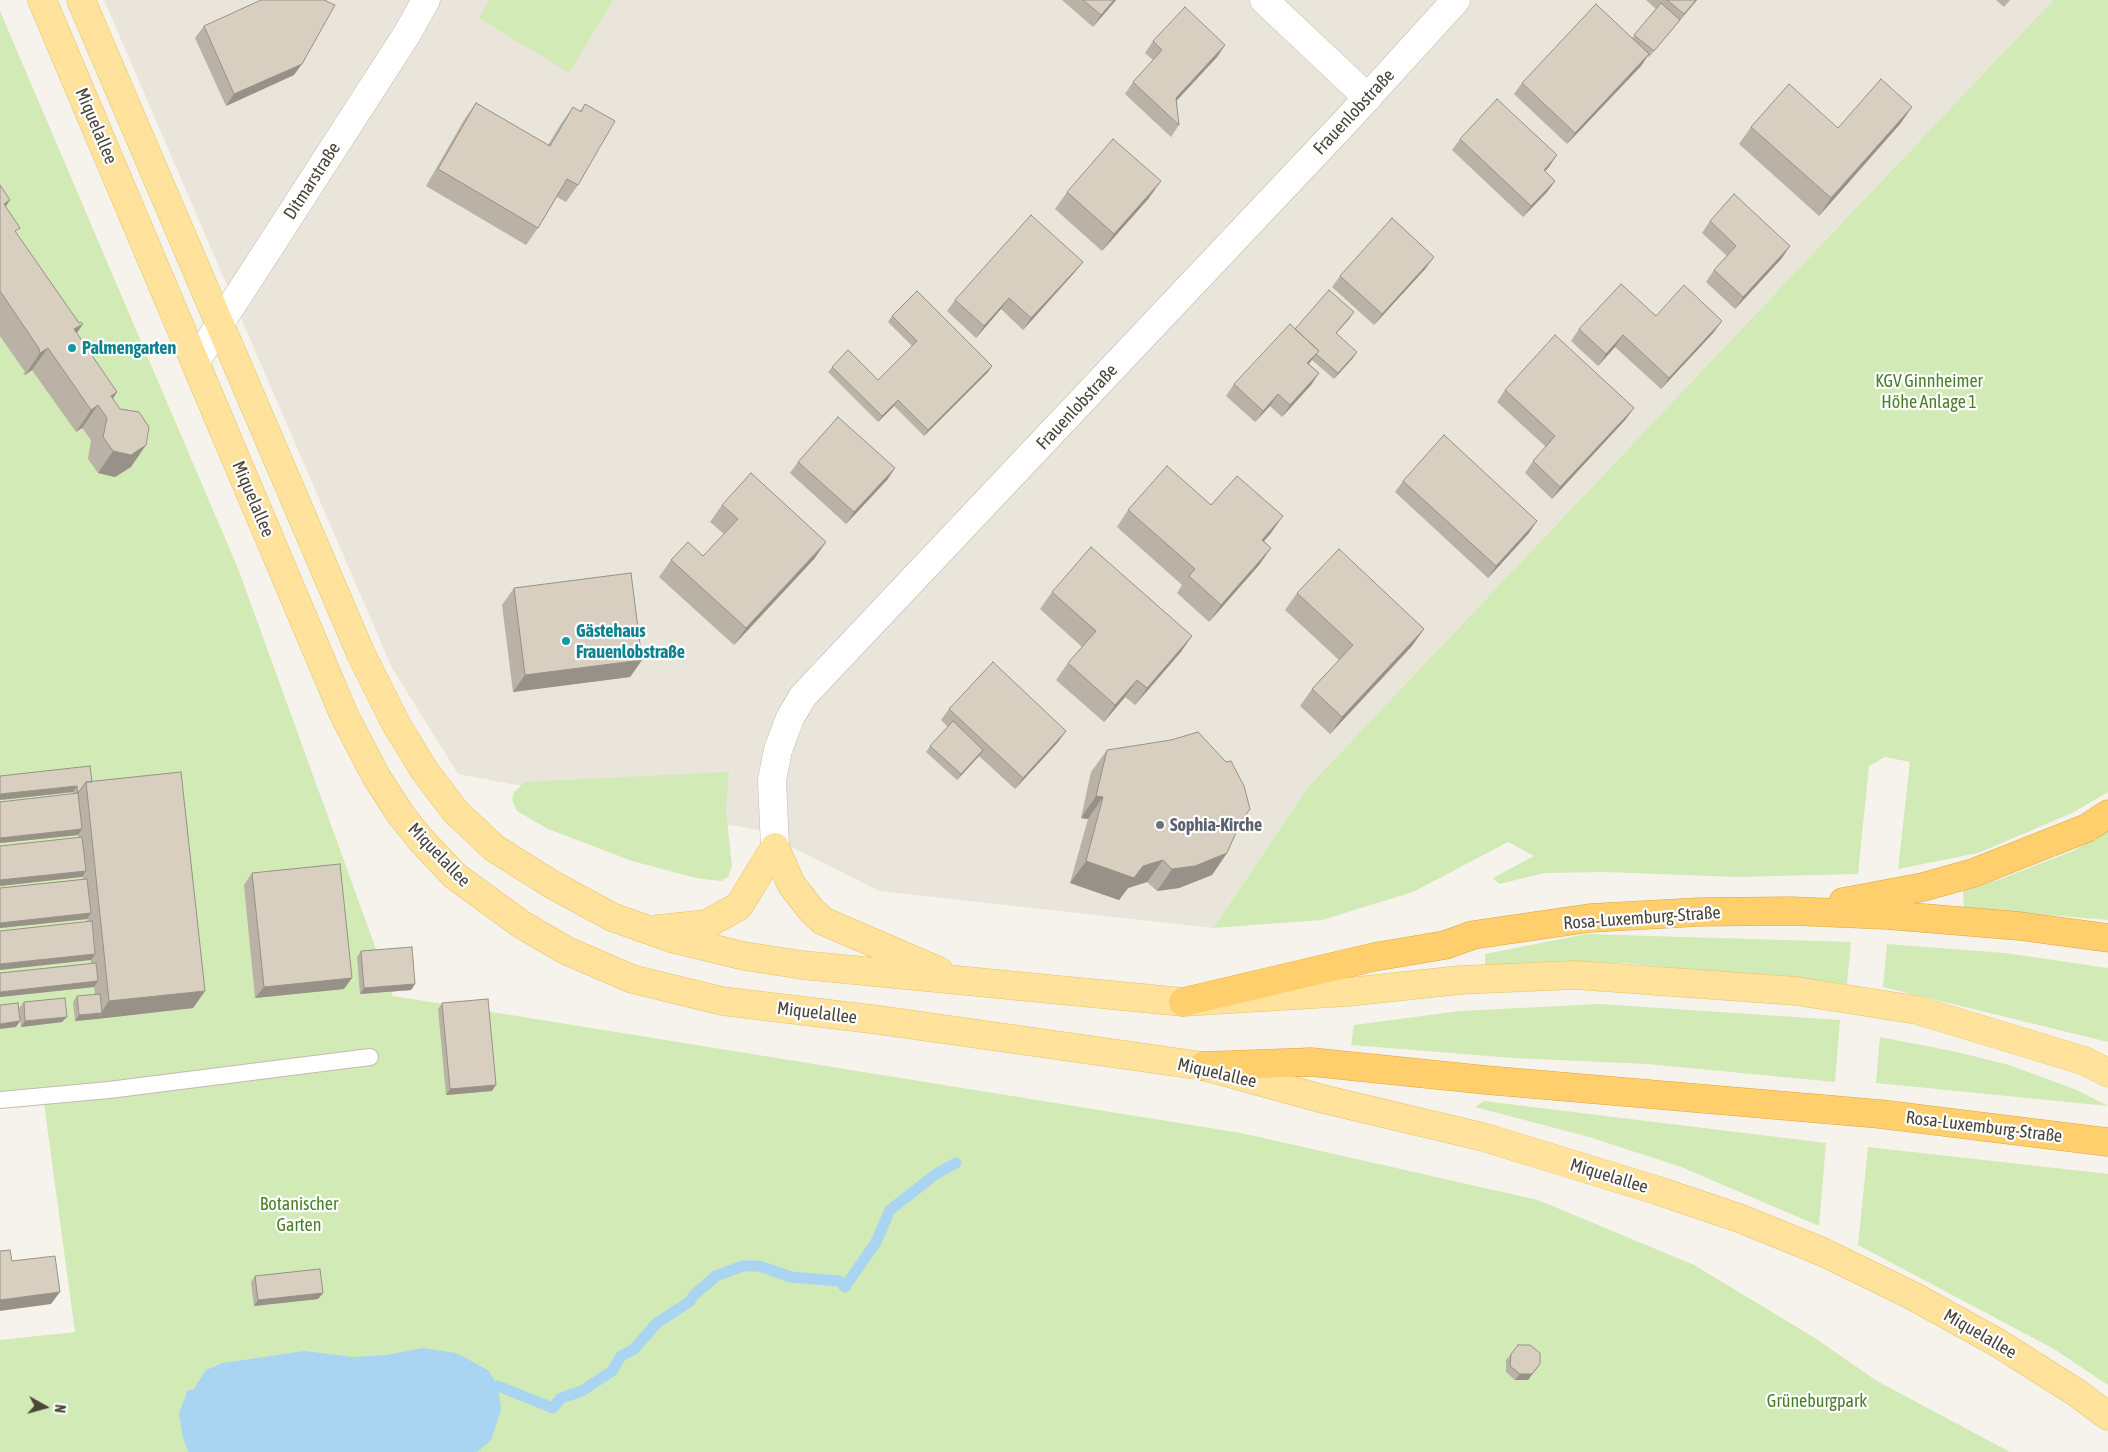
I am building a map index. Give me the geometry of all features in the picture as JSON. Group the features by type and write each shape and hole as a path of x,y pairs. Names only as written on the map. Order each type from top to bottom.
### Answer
{"highway":[{"path":"1792,911 1923,888 1973,873 2087,828 2108,814"},
{"name":"Rosa-Luxemburg-Straße","path":"1184,1002 1374,957 1445,945 1473,935 1590,918 1699,912 1792,911 1887,915 2019,926 2108,938"},
{"name":"Rosa-Luxemburg-Straße","path":"1203,1066 1311,1062 1486,1080 1880,1114 2108,1142"}],"main road":[{"name":"Miquelallee","path":"42,0 338,700 378,778 401,815 454,876 481,896 565,950 632,979 722,1001 879,1020 1203,1066 1323,1099 1484,1137 1739,1218 1823,1252 1913,1296 1998,1342 2077,1393 2108,1416"},
{"name":"Miquelallee","path":"81,0 361,654 396,724 424,770 455,811 494,848 553,885 612,917 674,940 744,956 802,965 1184,1002 1348,992 1460,980 1575,975 1796,990 1917,1010 2085,1061 2108,1073"},
{"path":"649,931 707,924 739,906 775,847"},
{"path":"775,847 791,884 812,911 823,921 963,982"}],"street":[{"name":"Ditmarstraße","path":"196,361 426,0"},
{"path":"1264,0 1368,98"},
{"name":"Frauenlobstraße","path":"775,847 772,780 777,756 790,718 803,696 1368,98 1456,0"}],"lane":[{"path":"0,1100 109,1090 370,1057"}],"shaded area":[{"path":"104,0 2053,0 1309,786 1213,928 879,891 758,830 458,774 392,668"}],"green space":[{"path":"490,0 613,0 569,73 479,18"},
{"name":"KGV Ginnheimer Höhe Anlage 1","path":"2053,0 2108,0 2108,792 2072,813 1978,853 1898,869 1910,762 1885,757 1869,766 1858,874 1736,877 1606,872 1545,873 1499,884 1493,878 1534,856 1508,842 1413,892 1322,920 1213,928 1309,786"},
{"name":"Botanischer Garten","path":"0,11 239,571 393,996 1241,1133 1538,1200 1694,1265 1815,1338 1877,1381 2010,1452 0,1452 0,1340 75,1332 42,1089 0,1093"},
{"path":"729,772 726,810 732,866 728,877 721,881 696,878 632,861 548,829 517,811 512,800 514,792 525,782"},
{"path":"2108,831 2108,920 1964,908 1963,891 2073,851"},
{"path":"1586,934 1851,942 1847,984 1623,963 1485,966 1485,954"},
{"path":"1887,944 2005,953 2108,968 2108,1042 1883,987"},
{"path":"1600,1004 1840,1020 1835,1082 1647,1064 1514,1058 1351,1045 1354,1025 1460,1011"},
{"path":"1880,1037 1957,1052 2009,1065 2077,1090 2108,1106 1876,1083"},
{"path":"1484,1101 1826,1143 1819,1226 1681,1167 1589,1137 1475,1107"},
{"path":"1868,1147 2108,1174 2108,1385 2054,1349 1858,1245"}],"water":[{"path":"423,1348 456,1353 488,1370 498,1386 501,1410 491,1440 477,1452 189,1452 183,1438 179,1413 188,1390 193,1390 206,1370 223,1363 305,1351 352,1357 387,1355"}],"building":[{"path":"261,0 324,0 335,5 302,64 234,94 204,26"},
{"path":"1083,0 1114,0 1101,15"},
{"path":"1667,0 1696,0 1684,14"},
{"path":"1661,3 1680,20 1654,51 1634,35"},
{"path":"1596,4 1649,54 1575,133 1522,83"},
{"path":"1185,7 1225,45 1176,98 1179,125 1133,82 1162,50 1153,41"},
{"path":"1881,79 1912,107 1831,198 1751,127 1789,84 1838,128"},
{"path":"1497,99 1557,155 1544,170 1555,181 1531,206 1460,139"},
{"path":"476,103 550,146 573,107 581,112 585,104 615,121 578,185 567,179 538,228 438,169"},
{"path":"1113,139 1161,181 1114,234 1067,192"},
{"path":"0,185 10,200 4,204 20,228 15,231 79,323 83,324 74,329 117,392 111,396 120,409 139,412 149,427 146,445 131,455 113,451 103,437 107,418 98,405 91,410 48,348 40,353 40,350 0,291"},
{"path":"1734,194 1790,246 1743,297 1714,270 1736,246 1710,221"},
{"path":"1031,215 1083,262 1031,318 1009,298 984,326 955,300"},
{"path":"1392,218 1434,257 1382,314 1340,276"},
{"path":"1621,284 1656,316 1684,285 1722,321 1669,378 1623,335 1606,354 1579,329"},
{"path":"1329,290 1354,312 1336,333 1357,352 1338,373 1316,354 1319,351 1295,329"},
{"path":"917,291 992,366 928,430 898,400 882,416 832,367 848,350 878,380 917,341 892,316"},
{"path":"1290,324 1319,351 1307,363 1319,373 1290,405 1278,394 1263,411 1234,384"},
{"path":"1555,335 1634,408 1560,487 1533,461 1555,436 1505,390"},
{"path":"838,417 895,468 854,512 798,462"},
{"path":"1444,435 1537,521 1496,566 1403,481"},
{"path":"1167,466 1211,505 1237,476 1283,516 1262,540 1271,548 1221,605 1189,576 1195,569 1128,510"},
{"path":"751,473 826,542 746,628 671,560 688,542 703,556 738,519 722,505"},
{"path":"1091,547 1192,636 1147,688 1137,680 1115,705 1068,663 1096,631 1052,592"},
{"path":"1339,549 1424,629 1342,717 1312,689 1353,645 1297,593"},
{"name":"Gästehaus Frauenlobstraße","path":"631,573 642,660 525,675 514,588"},
{"path":"993,662 1066,731 1023,778 949,709"},
{"path":"953,721 983,750 961,774 930,746"},
{"name":"Sophia-Kirche","path":"1198,732 1226,762 1231,761 1244,786 1250,809 1241,821 1227,853 1195,866 1172,869 1163,860 1143,866 1134,878 1086,861 1103,797 1096,796 1107,750 1171,740"},
{"path":"90,766 92,782 86,782 78,793 77,786 0,794 0,776"},
{"path":"181,772 205,991 109,1001 86,782"},
{"path":"78,793 82,829 0,838 0,802"},
{"path":"82,837 86,871 0,880 0,846"},
{"path":"340,864 352,978 264,987 252,873"},
{"path":"87,879 91,913 0,923 0,888"},
{"path":"92,921 95,954 0,964 0,931"},
{"path":"412,947 415,984 364,988 361,951"},
{"path":"96,963 98,981 0,992 0,973"},
{"path":"100,994 102,1013 79,1015 77,996"},
{"path":"65,998 67,1017 25,1021 24,1002"},
{"path":"488,999 496,1085 450,1089 442,1003"},
{"path":"18,1003 20,1021 0,1024 0,1005"},
{"path":"10,1250 12,1261 55,1256 60,1292 0,1300 0,1251"},
{"path":"320,1269 323,1293 258,1300 255,1276"},
{"path":"1518,1345 1530,1345 1540,1353 1540,1364 1532,1374 1520,1374 1510,1366 1511,1354"}],"waterway":[{"path":"498,1386 553,1408 561,1398 582,1391 612,1371 621,1356 634,1349 657,1323 689,1302 695,1294 716,1276 743,1266 759,1266 791,1277 839,1281 845,1287 876,1242 890,1210 936,1174 956,1163"}],"place":[{"name":"Palmengarten","path":"72,348"},
{"name":"Gästehaus Frauenlobstraße","path":"566,641"},
{"name":"Sophia-Kirche","path":"1160,825"}],"park label":[{"name":"Grüneburgpark","path":"1817,1401"}]}
